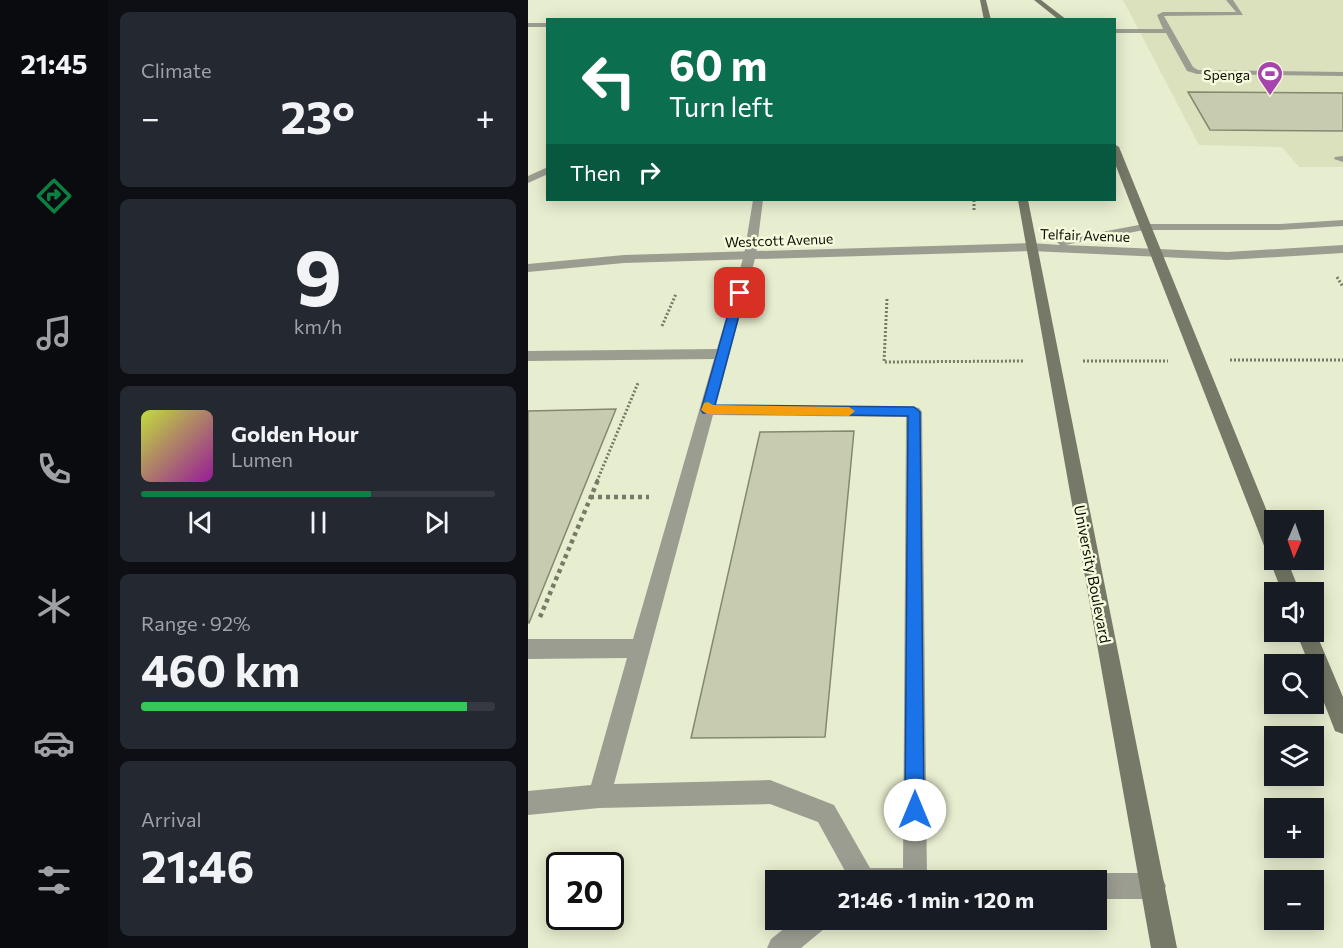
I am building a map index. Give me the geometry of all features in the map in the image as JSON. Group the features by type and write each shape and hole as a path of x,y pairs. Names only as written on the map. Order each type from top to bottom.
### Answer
{"main road":[{"path":"983,0 988,18"},
{"path":"1037,0 1063,18"},
{"path":"1063,10 1065,18"},
{"path":"1116,152 1264,525"},
{"name":"University Boulevard","path":"1023,201 1164,948"},
{"path":"1310,642 1343,723"}],"street":[{"path":"1229,0 1241,14 1160,15 1190,69 1197,72 1343,74"},
{"path":"528,25 546,25"},
{"path":"1116,31 1168,32"},
{"path":"528,180 546,171"},
{"path":"599,796 750,255 758,201"},
{"name":"Telfair Avenue","path":"1031,248 1144,227 1280,227 1343,223"},
{"name":"Telfair Avenue","path":"1031,248 1227,256 1343,249"},
{"name":"Westcott Avenue","path":"528,268 624,259 1031,248"},
{"path":"528,356 722,354"},
{"path":"707,410 914,412 915,870"},
{"path":"528,649 640,648"},
{"path":"528,803 599,796 770,792 826,813 857,870"},
{"path":"1107,886 1153,886"},
{"path":"780,948 802,930"}],"path":[{"path":"974,201 974,211"},
{"path":"537,624 676,294"},
{"path":"887,299 884,362 1343,360"},
{"path":"590,497 682,498"}],"shaded area":[{"path":"1123,0 1343,0 1343,167 1299,167 1282,147 1199,145"}],"building":[{"path":"1188,92 1343,93 1343,131 1210,130"},
{"path":"616,409 529,623 528,411"},
{"path":"854,431 825,737 691,738 760,432"}],"slow traffic":[{"path":"708,406 707,410 849,411"}],"place":[{"name":"Spenga","path":"1270,97"}],"route":[{"path":"740,293 707,410 914,412 915,810"}]}
